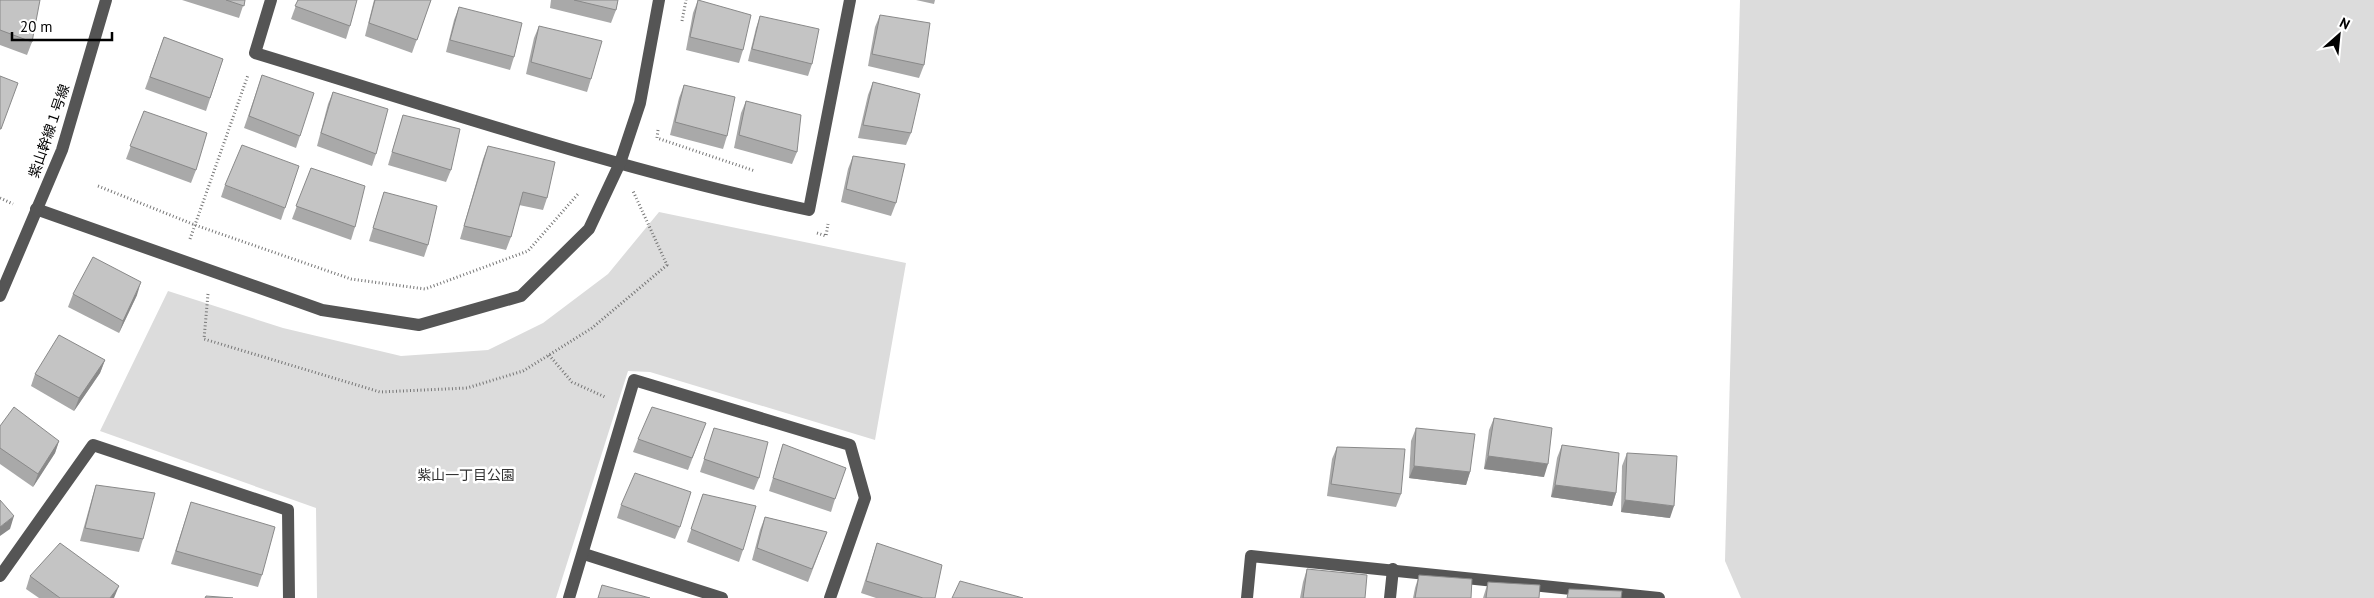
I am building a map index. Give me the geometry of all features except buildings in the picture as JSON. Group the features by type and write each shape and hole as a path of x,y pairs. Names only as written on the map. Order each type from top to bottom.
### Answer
{"street":[{"name":"紫山幹線１号線","path":"0,296 62,150 106,0"},
{"path":"271,0 255,53 718,191 809,210 850,0"},
{"path":"36,209 322,310 419,325 521,296 589,229 620,163 640,103 658,0"},
{"path":"570,598 634,380 850,445 865,498 830,598"},
{"path":"0,576 93,445 288,510 289,598"},
{"path":"584,554 722,598"},
{"path":"1247,598 1251,556 1393,569 1659,598"},
{"path":"1390,598 1393,569"}],"path":[{"path":"680,28 686,0"},
{"path":"182,261 255,53"},
{"path":"658,128 656,138 764,175"},
{"path":"98,186 195,225 351,279 424,289 528,251 578,193"},
{"path":"0,198 14,204"},
{"path":"549,355 572,382 592,393 626,405"}],"green space":[{"path":"1740,0 2374,0 2374,598 1741,598 1725,561"},
{"name":"紫山一丁目公園","path":"659,212 906,263 875,440 650,372 628,371 556,598 317,598 316,508 100,431 168,291 283,328 401,356 488,350 543,323 608,274"}]}
